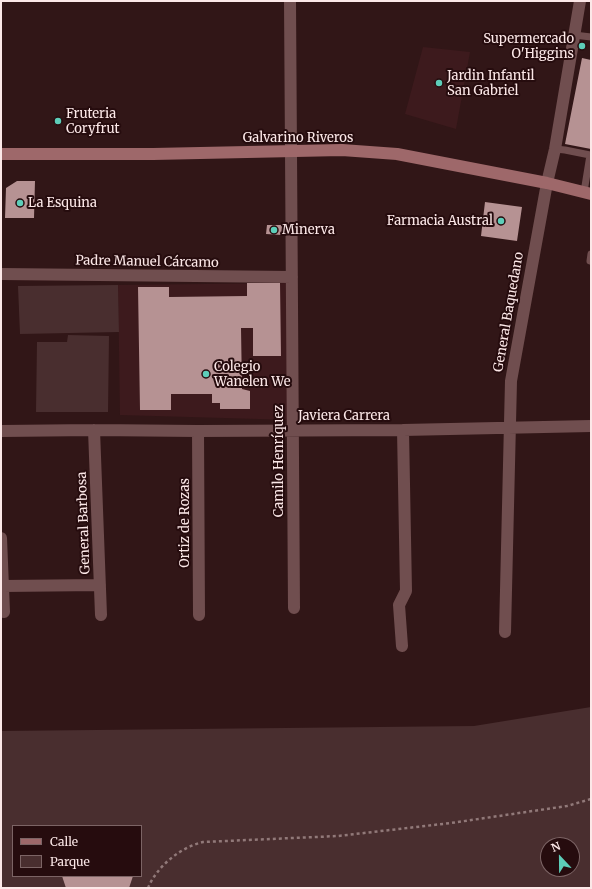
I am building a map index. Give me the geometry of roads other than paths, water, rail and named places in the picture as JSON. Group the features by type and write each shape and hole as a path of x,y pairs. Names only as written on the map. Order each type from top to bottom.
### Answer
{"main road":[{"name":"Galvarino Riveros","path":"1,154 153,154 342,150 397,154 547,183 588,193"}],"street":[{"name":"Camilo Henríquez","path":"290,1 294,608"},
{"name":"General Baquedano","path":"505,632 511,381 547,183 555,149 580,1"},
{"name":"Padre Manuel Cárcamo","path":"1,274 292,277"},
{"name":"Javiera Carrera","path":"1,431 403,430 591,426"},
{"name":"General Barbosa","path":"94,430 101,615"},
{"path":"402,646 399,605 406,591 403,430"},
{"name":"Ortiz de Rozas","path":"198,431 200,615"},
{"path":"1,538 4,612"},
{"path":"4,586 100,585"}],"lane":[{"path":"574,35 591,37"},
{"path":"555,149 590,155 588,193"}],"place":[{"name":"Supermercado O'Higgins","path":"582,46"},
{"name":"Jardin Infantil San Gabriel","path":"439,83"},
{"name":"Fruteria Coryfrut","path":"58,121"},
{"name":"La Esquina","path":"20,203"},
{"name":"Farmacia Austral","path":"501,221"},
{"name":"Minerva","path":"274,230"},
{"name":"Colegio Wanelen We","path":"206,374"}]}
